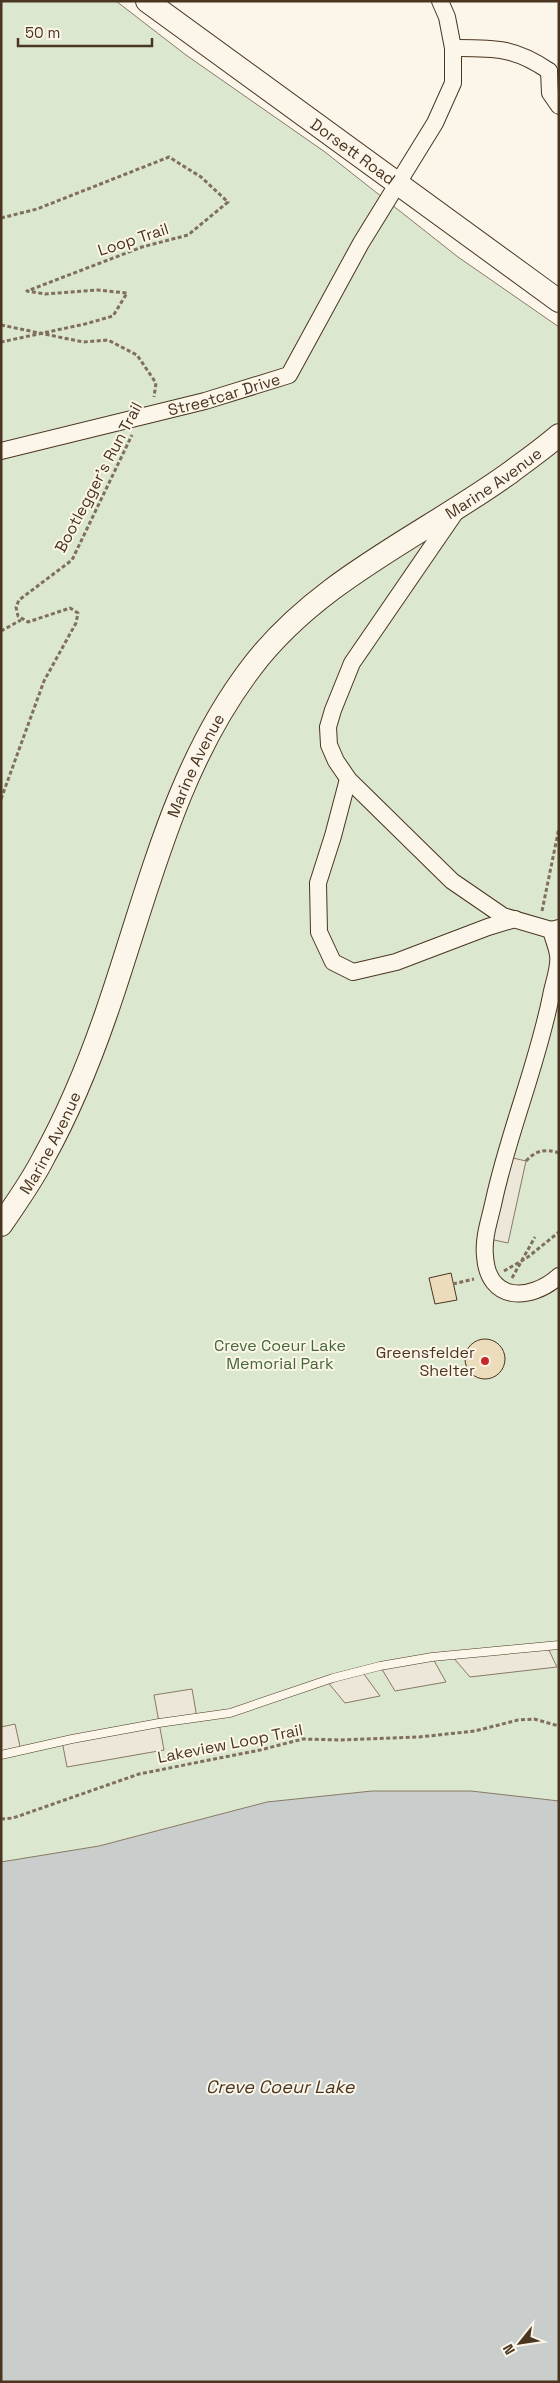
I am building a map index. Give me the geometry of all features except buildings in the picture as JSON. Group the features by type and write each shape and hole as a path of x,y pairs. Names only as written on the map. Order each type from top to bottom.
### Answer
{"main road":[{"name":"Dorsett Road","path":"147,1 559,301"},
{"name":"Marine Avenue","path":"1,1225 44,1158 77,1091 105,1016 173,813 218,716 250,668 278,635 303,612 388,551 458,509 559,435"}],"street":[{"name":"Streetcar Drive","path":"1,451 205,401 289,375 398,182 435,123 454,84 453,48 447,17 440,1"},
{"path":"453,48 513,51 554,70 550,93 559,106"},
{"path":"458,509 352,663 328,727 329,745 336,761 348,779 452,881 503,916 550,928 558,956 545,1024 504,1156 487,1229 485,1257 490,1280 504,1291 523,1295 551,1284 559,1276"},
{"path":"348,779 334,836 318,882 318,932 333,962 353,972 396,962 488,927 515,919"}],"lane":[{"path":"1,1755 72,1739 159,1723 230,1714 333,1678 380,1666 432,1657 559,1645"}],"path":[{"name":"Loop Trail","path":"1,218 37,209 169,157 200,177 228,202 188,235 142,247 27,291 45,294 96,290 127,293 113,316 85,324 38,333 1,325"},
{"name":"Bootlegger's Run Trail","path":"1,342 38,333 83,342 108,340 137,355 156,383 156,393 135,430 72,560 19,600 16,608 21,620"},
{"path":"1,631 21,620 28,622 70,608 78,613 76,624 44,682 1,799"},
{"path":"550,928 559,828"},
{"path":"526,1161 533,1153 550,1150 559,1153"},
{"path":"453,1284 488,1274 503,1272 524,1260 559,1232"},
{"path":"504,1291 524,1260 535,1237"},
{"name":"Lakeview Loop Trail","path":"1,1819 13,1818 139,1774 260,1750 303,1739 341,1740 419,1736 474,1731 526,1719 534,1719 559,1726"}],"green space":[{"name":"Creve Coeur Lake Memorial Park","path":"1,1 116,1 186,55 325,152 458,257 559,327 559,2382 1,2382"}],"shaded area":[{"path":"504,1156 526,1161 508,1243 485,1238"},
{"path":"547,1646 557,1667 470,1677 451,1655"},
{"path":"432,1657 446,1682 395,1691 380,1666"},
{"path":"361,1670 380,1696 345,1703 326,1680"},
{"path":"192,1689 197,1718 159,1723 164,1750 67,1767 62,1741 159,1722 154,1695"},
{"path":"15,1724 21,1751 1,1755 1,1727"}],"water":[{"name":"Creve Coeur Lake","path":"372,1791 471,1791 559,1801 559,2382 1,2382 1,1862 99,1846 267,1802"}],"place":[{"name":"Greensfelder Shelter","path":"485,1361"}]}
